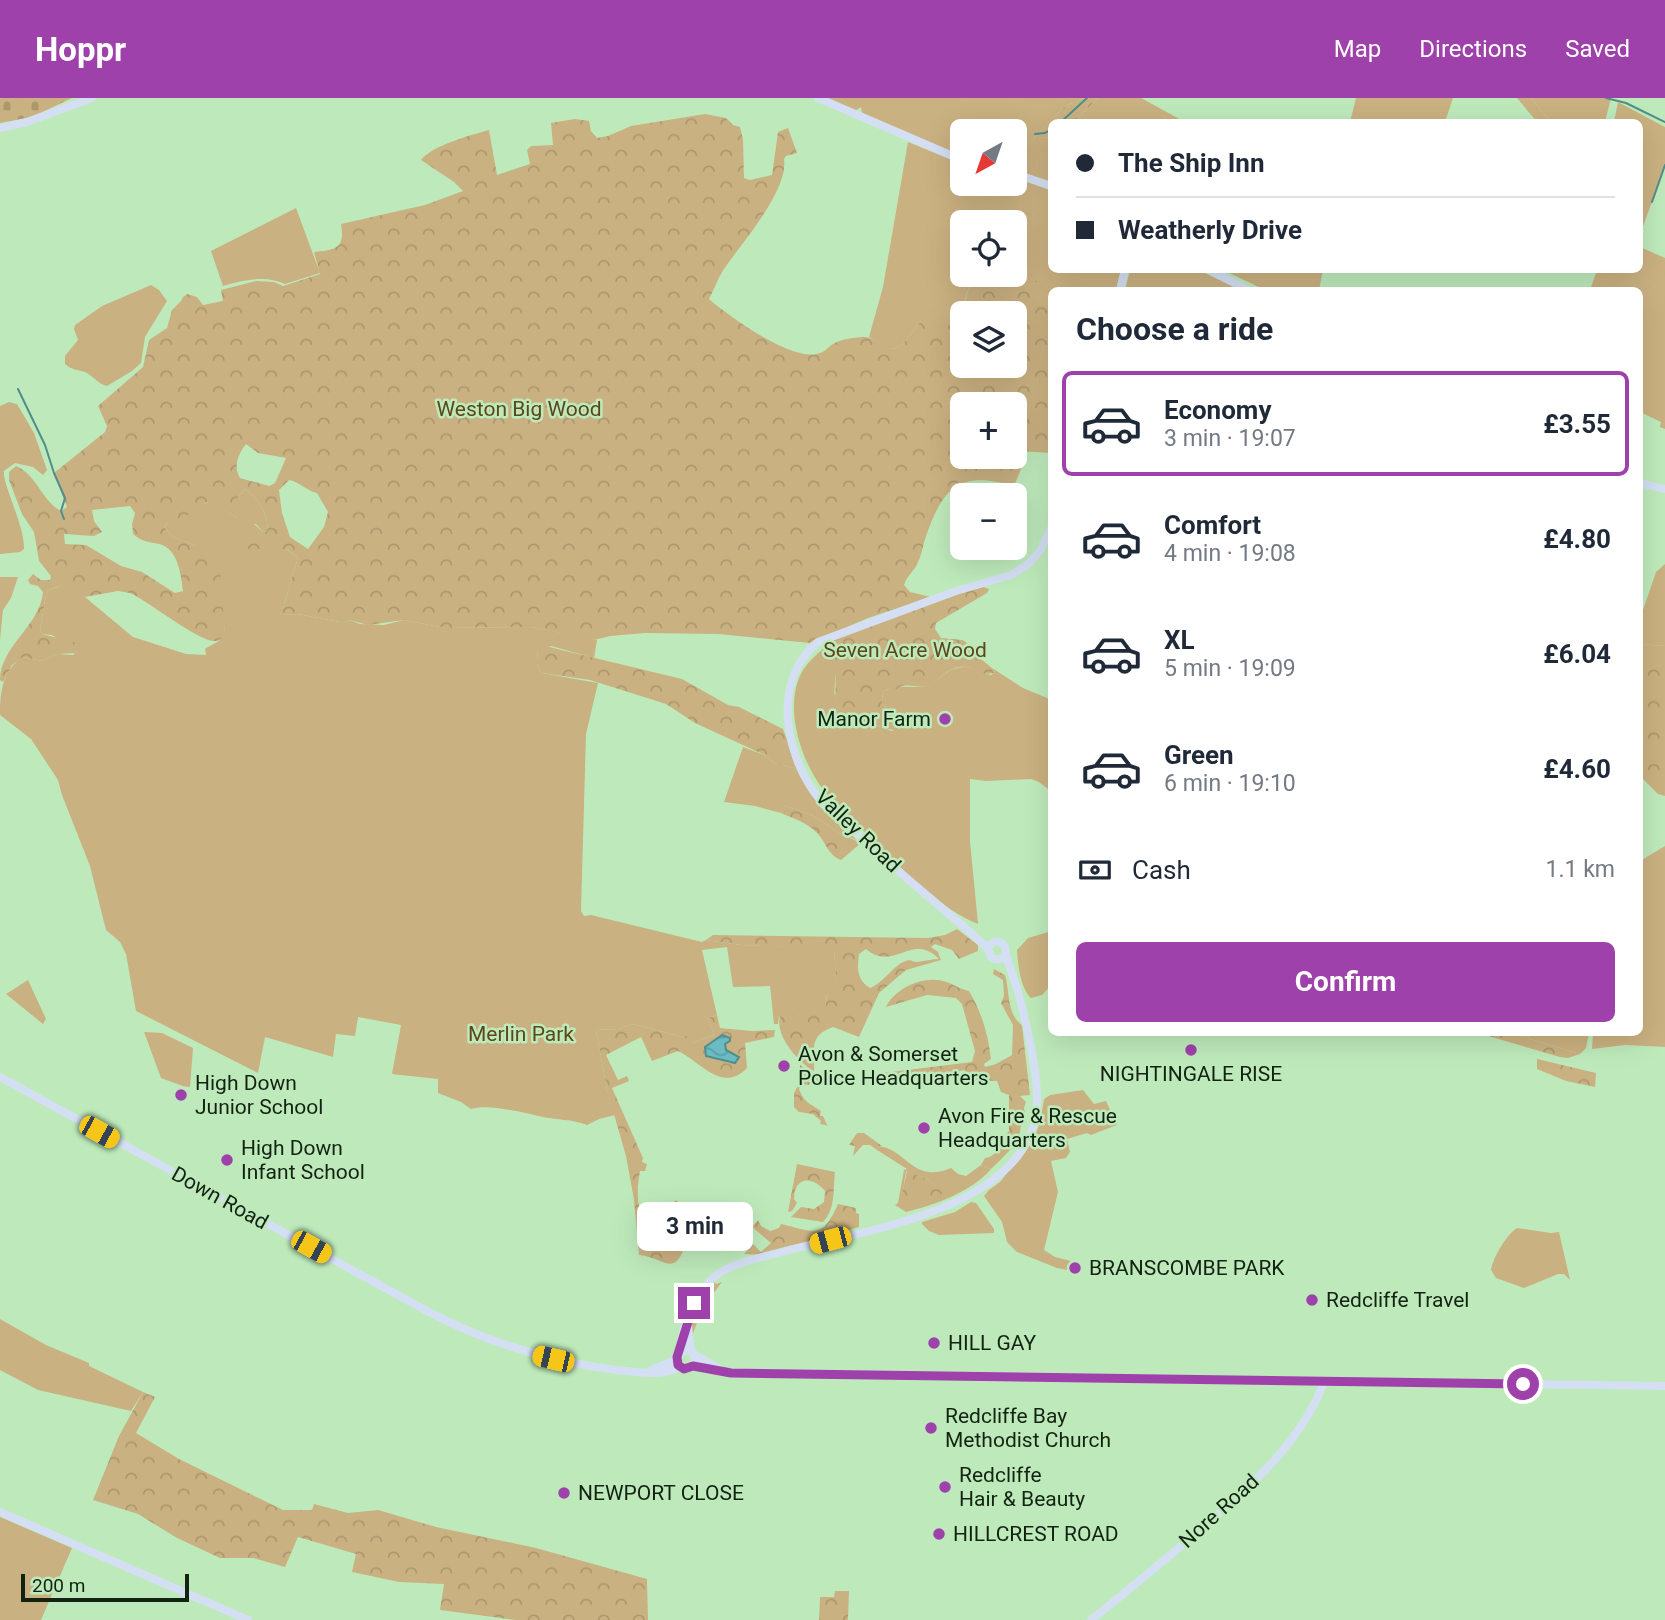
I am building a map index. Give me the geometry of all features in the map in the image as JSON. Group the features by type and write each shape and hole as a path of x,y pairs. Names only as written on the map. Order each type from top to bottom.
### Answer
{"street":[{"path":"0,128 27,122 92,98"},
{"path":"818,98 950,155"},
{"path":"1027,178 1048,185"},
{"path":"1215,273 1242,287"},
{"path":"1643,484 1665,489"},
{"name":"Valley Road","path":"1006,953 1004,945 999,942 990,946 913,884 814,793 803,772 790,734 787,711 789,689 797,667 818,642 956,591 1011,575 1027,565 1040,551 1048,534"},
{"path":"990,946 989,955 1013,975"},
{"path":"996,960 1006,953"},
{"path":"679,1359 694,1303 714,1278 733,1266 932,1213 966,1197 1005,1168 1022,1148 1031,1133 1037,1106 1031,1055 1006,953"},
{"name":"Down Road","path":"0,1077 452,1324 524,1352 588,1366 666,1372 685,1350 707,1364 731,1373"},
{"path":"689,1319 693,1366"},
{"name":"Down Road","path":"679,1359 687,1369 693,1366 731,1373 1665,1386"},
{"name":"Nore Road","path":"1091,1620 1203,1527 1257,1478 1303,1425 1324,1382"},
{"path":"0,1512 248,1620"}],"green space":[{"path":"0,98 72,98 32,117 0,123"},
{"path":"828,98 1084,98 1065,106 1052,119 1048,119 1048,124 1032,140 1048,138 1048,181 1027,174 1027,119 950,119 950,151 862,114 861,107 855,111"},
{"path":"1084,98 1098,98 1077,119 1052,119 1065,106"},
{"path":"1098,98 1141,98 1180,119 1077,119"},
{"path":"1356,98 1453,98 1446,119 1351,119"},
{"path":"1517,98 1531,98 1548,119 1534,119"},
{"path":"1531,98 1611,98 1606,119 1548,119"},
{"path":"1618,102 1665,127 1665,165 1643,227 1643,119 1615,119"},
{"name":"Weston Big Wood","path":"705,114 726,118 733,125 740,127 744,178 750,180 772,175 778,132 788,128 797,153 784,159 784,172 772,201 724,269 709,299 762,336 794,352 809,355 820,353 840,341 865,337 895,349 903,344 921,321 939,318 950,321 950,378 1027,378 1027,301 965,301 966,297 970,287 1027,287 1027,279 1058,287 1048,287 1048,453 1027,452 1027,392 950,392 950,469 1021,469 1015,483 980,480 950,483 950,492 933,519 921,556 904,585 910,592 931,597 868,618 810,643 718,634 645,633 594,640 532,627 445,628 404,620 368,625 298,614 281,615 298,557 286,549 245,549 242,537 244,522 249,519 263,532 267,531 267,520 262,507 245,489 238,497 238,504 243,511 238,518 208,502 164,527 173,537 195,545 220,564 225,637 216,641 206,639 130,593 118,591 85,597 60,587 48,590 40,630 42,634 74,642 77,645 76,653 57,654 42,661 23,657 12,665 3,682 0,680 6,657 40,604 43,592 28,580 33,574 41,580 50,580 51,576 39,561 34,532 22,514 9,480 9,472 16,466 23,470 48,501 61,511 67,507 54,473 105,432 107,426 98,406 143,367 149,340 167,328 172,310 183,297 187,294 197,297 203,305 223,301 221,290 256,281 274,282 283,286 320,274 314,252 338,246 342,238 341,224 425,205 463,191 421,160 433,150 452,142 489,130 497,175 530,164 527,150 531,146 553,145 551,123 575,119 589,121 591,131 597,138 631,126","holes":["246,444 258,453 286,458 275,483 269,486 240,478 238,474 239,456","289,480 317,493 328,512 324,527 308,549 290,537 282,513 279,490","130,506 135,513 133,534 170,551 177,563 183,591 175,593 142,572 121,566 86,545 65,544 64,534 94,536 102,532 94,521 92,510"]},
{"path":"1048,124 1048,138 1031,141"},
{"path":"908,142 950,159 950,196 1027,196 1027,182 1048,189 1048,273 1120,273 1117,287 1055,287 1027,280 1027,210 950,210 950,287 970,287 964,301 950,301 950,322 921,321 903,344 895,349 869,337 883,287"},
{"path":"296,208 320,273 285,284 262,279 223,286 211,251"},
{"path":"1643,248 1665,258 1665,429 1660,427 1661,422 1643,413 1643,287 1591,287 1596,273 1643,273"},
{"path":"1129,273 1205,273 1234,287 1126,287"},
{"path":"1229,273 1322,273 1320,287 1259,287"},
{"path":"151,285 159,290 167,301 145,337 141,363 107,386 87,373 65,364 65,356 78,340 75,325 102,306"},
{"path":"9,402 17,404 34,433 47,470 43,475 33,467 15,463 4,471 24,549 20,552 0,554 0,406"},
{"name":"Merlin Park","path":"245,489 262,507 267,520 267,531 263,532 256,524 244,522 298,557 281,615 298,614 345,623 349,620 360,624 384,625 404,620 445,628 532,627 597,640 594,658 551,646 538,651 537,660 542,673 598,683 586,734 581,911 584,916 591,915 702,942 706,940 741,945 834,948 836,980 827,995 825,1008 794,1008 779,1017 778,1024 774,1024 770,986 733,987 727,947 702,950 717,1015 708,1018 714,1035 693,1043 683,1037 633,1024 618,1029 596,1030 607,1090 615,1115 587,1125 496,1108 471,1109 438,1093 438,1079 392,1074 401,1025 358,1017 355,1036 336,1034 333,1057 265,1037 258,1073 136,1011 126,954 120,942 106,930 90,866 58,780 31,739 0,715 2,690 6,675 23,657 42,661 57,654 73,655 77,651 52,635 42,634 40,630 48,590 65,585 85,597 133,637 186,654 206,655 205,649 223,636 220,605 195,545 173,537 164,527 172,519 186,516 209,502 238,518 238,497"},
{"path":"1665,564 1665,646 1643,644 1643,610 1656,572"},
{"path":"0,577 18,577 11,598 3,610 0,640"},
{"name":"Seven Acre Wood","path":"983,587 989,589 987,593 936,623 935,629 941,638 966,642 969,649 992,668 994,673 987,674 960,667 954,668 927,686 888,689 883,692 882,702 899,726 897,730 865,723 853,725 835,701 836,677 830,667 824,642 957,593"},
{"path":"1643,644 1665,646 1665,796 1658,794 1643,779"},
{"path":"545,646 682,679 728,705 739,707 783,729 798,769 774,763 767,756 695,723 666,704 590,680 542,673 537,666 537,657 538,651"},
{"path":"825,647 835,674 836,701 853,725 868,722 892,731 899,726 882,702 883,692 894,688 926,686 947,672 965,667 991,675 994,673 992,668 1023,688 1048,698 1048,789 1031,779 970,779 970,841 978,924 951,910 914,880 837,806 816,779 802,749 794,716 797,684 810,661"},
{"path":"743,747 767,756 774,763 798,769 819,806 857,840 841,834 812,815 785,806 781,813 724,802"},
{"path":"785,806 812,815 841,834 861,843 841,860 836,858 812,829 781,813"},
{"path":"1665,846 1665,1047 1625,1045 1592,1049 1593,1036 1643,1036 1643,859"},
{"path":"957,929 978,945 978,951 959,959 952,950 935,944 931,947 938,952 941,960 906,970 879,993 859,1037 833,1027 816,1039 814,1071 789,1047 779,1022 781,1014 794,1008 825,1008 828,991 836,980 834,949 741,945 706,940 713,935 928,938 945,935","holes":["866,949 885,957 920,949 939,959 917,962 909,960 870,988 859,974 859,954"]},
{"path":"1048,932 1048,988 1042,995 1031,998 1022,982 1017,950 1028,938"},
{"path":"994,969 1005,975 1013,1015 1022,1025 1030,1095 1020,1096 1026,1102 1026,1121 1021,1125 1018,1143 991,1169 981,1165 985,1158 997,1151 1009,1131 1009,1095 1001,1092 997,1081 972,1080 964,1070 928,1080 898,1080 883,1077 883,1073 972,1062 975,1051 962,1004 956,998 927,995 886,1007 897,993 922,981 941,980 969,991 981,1016 988,1041 991,1059 984,1064 985,1067 1012,1055 1013,1025 1001,1003 1004,996 1003,980 993,974"},
{"path":"28,980 46,1019 43,1024 6,994"},
{"path":"717,1015 720,1028 775,1030 774,1037 745,1043 747,1068 729,1078 711,1073 678,1051 652,1061 641,1037 606,1055 618,1080 627,1076 629,1081 612,1088 643,1158 642,1162 647,1164 645,1171 640,1171 640,1209 651,1224 686,1243 677,1260 668,1264 639,1255 634,1200 626,1156 607,1090 596,1030 618,1029 633,1024 687,1036 693,1043 714,1035 708,1018","holes":["722,1035 728,1042 725,1044 726,1050 738,1057 738,1060 728,1063 714,1056 707,1056 705,1047"]},
{"path":"144,1032 162,1033 193,1048 190,1087 161,1078"},
{"path":"1488,1036 1521,1036 1580,1054 1568,1058"},
{"path":"1521,1036 1588,1036 1586,1048 1580,1054"},
{"path":"1537,1059 1596,1073 1595,1087 1566,1081 1537,1069"},
{"path":"800,1065 821,1080 819,1083 815,1077 807,1080 809,1085 803,1084 799,1089 810,1104 821,1111 820,1116 823,1116 830,1126 820,1124 821,1121 813,1114 799,1112 794,1107"},
{"path":"1083,1090 1094,1104 1106,1101 1117,1125 1091,1135 1087,1133 1067,1139 1070,1152 1066,1158 1051,1161 1058,1192 1044,1250 1055,1257 1075,1262 1072,1271 1017,1252 1007,1242 1002,1222 984,1196 1000,1182 1032,1142 1040,1123 1044,1099 1050,1095"},
{"path":"857,1133 864,1133 882,1146 878,1146 877,1150 870,1145 863,1145 853,1156 855,1146 849,1145"},
{"path":"878,1146 888,1148 918,1169 927,1172 951,1168 966,1176 981,1165 991,1169 952,1196 906,1212 895,1205 898,1203 904,1170 907,1169 877,1150","holes":["906,1171 928,1180 943,1193 901,1203"]},
{"path":"797,1164 835,1172 832,1205 823,1222 791,1217 801,1207 814,1209 824,1202 825,1191 815,1182 805,1181 797,1186 794,1199 797,1203 792,1211 788,1212"},
{"path":"907,1171 928,1180 944,1193 920,1203 900,1203"},
{"path":"676,1200 689,1209 700,1212 705,1212 706,1208 730,1209 747,1215 749,1221 747,1224 693,1212 676,1202 672,1204"},
{"path":"971,1202 976,1203 994,1233 939,1235 922,1224 955,1212"},
{"path":"838,1204 856,1208 859,1227 760,1255 744,1254 753,1244 761,1252 771,1243 752,1227 758,1220 761,1226 770,1231 779,1228 781,1224 816,1230 827,1223"},
{"path":"1517,1228 1559,1232 1570,1280 1564,1274 1558,1274 1524,1288 1496,1278 1491,1270 1494,1259 1504,1241"},
{"path":"714,1282 722,1282 702,1309 691,1339 696,1308 703,1294"},
{"path":"0,1319 46,1345 89,1363 89,1366 143,1392 131,1411 38,1390 0,1370"},
{"path":"143,1392 155,1397 136,1433 179,1459 283,1510 312,1510 314,1504 348,1513 378,1510 436,1527 536,1548 647,1579 648,1620 515,1620 440,1610 444,1584 399,1582 352,1572 356,1554 298,1537 285,1567 253,1558 220,1558 177,1538 138,1514 93,1500 119,1436"},
{"path":"0,1517 72,1548 41,1620 0,1620"},
{"path":"835,1591 849,1591 848,1620 819,1620 820,1597 834,1597"}],"water":[{"path":"722,1035 730,1038 725,1044 726,1050 739,1057 735,1063 706,1056 705,1047"}],"waterway":[{"path":"1064,119 1087,98"},
{"path":"1606,98 1626,103 1665,122"},
{"path":"1035,134 1048,131"},
{"path":"1652,202 1665,165"},
{"path":"18,389 45,445 65,498 61,511 64,519"}],"place":[{"name":"Manor Farm","path":"945,719"},
{"name":"NIGHTINGALE RISE","path":"1191,1050"},
{"name":"Avon & Somerset Police Headquarters","path":"784,1066"},
{"name":"High Down Junior School","path":"181,1095"},
{"name":"Avon Fire & Rescue Headquarters","path":"924,1128"},
{"name":"High Down Infant School","path":"227,1160"},
{"name":"BRANSCOMBE PARK","path":"1075,1268"},
{"name":"Redcliffe Travel","path":"1312,1300"},
{"name":"HILL GAY","path":"934,1343"},
{"name":"Redcliffe Bay Methodist Church","path":"931,1428"},
{"name":"Redcliffe Hair & Beauty","path":"945,1487"},
{"name":"NEWPORT CLOSE","path":"564,1493"},
{"name":"HILLCREST ROAD","path":"939,1534"}],"route":[{"path":"694,1303 677,1357 678,1365 684,1369 693,1366 731,1373 1523,1384"}]}
